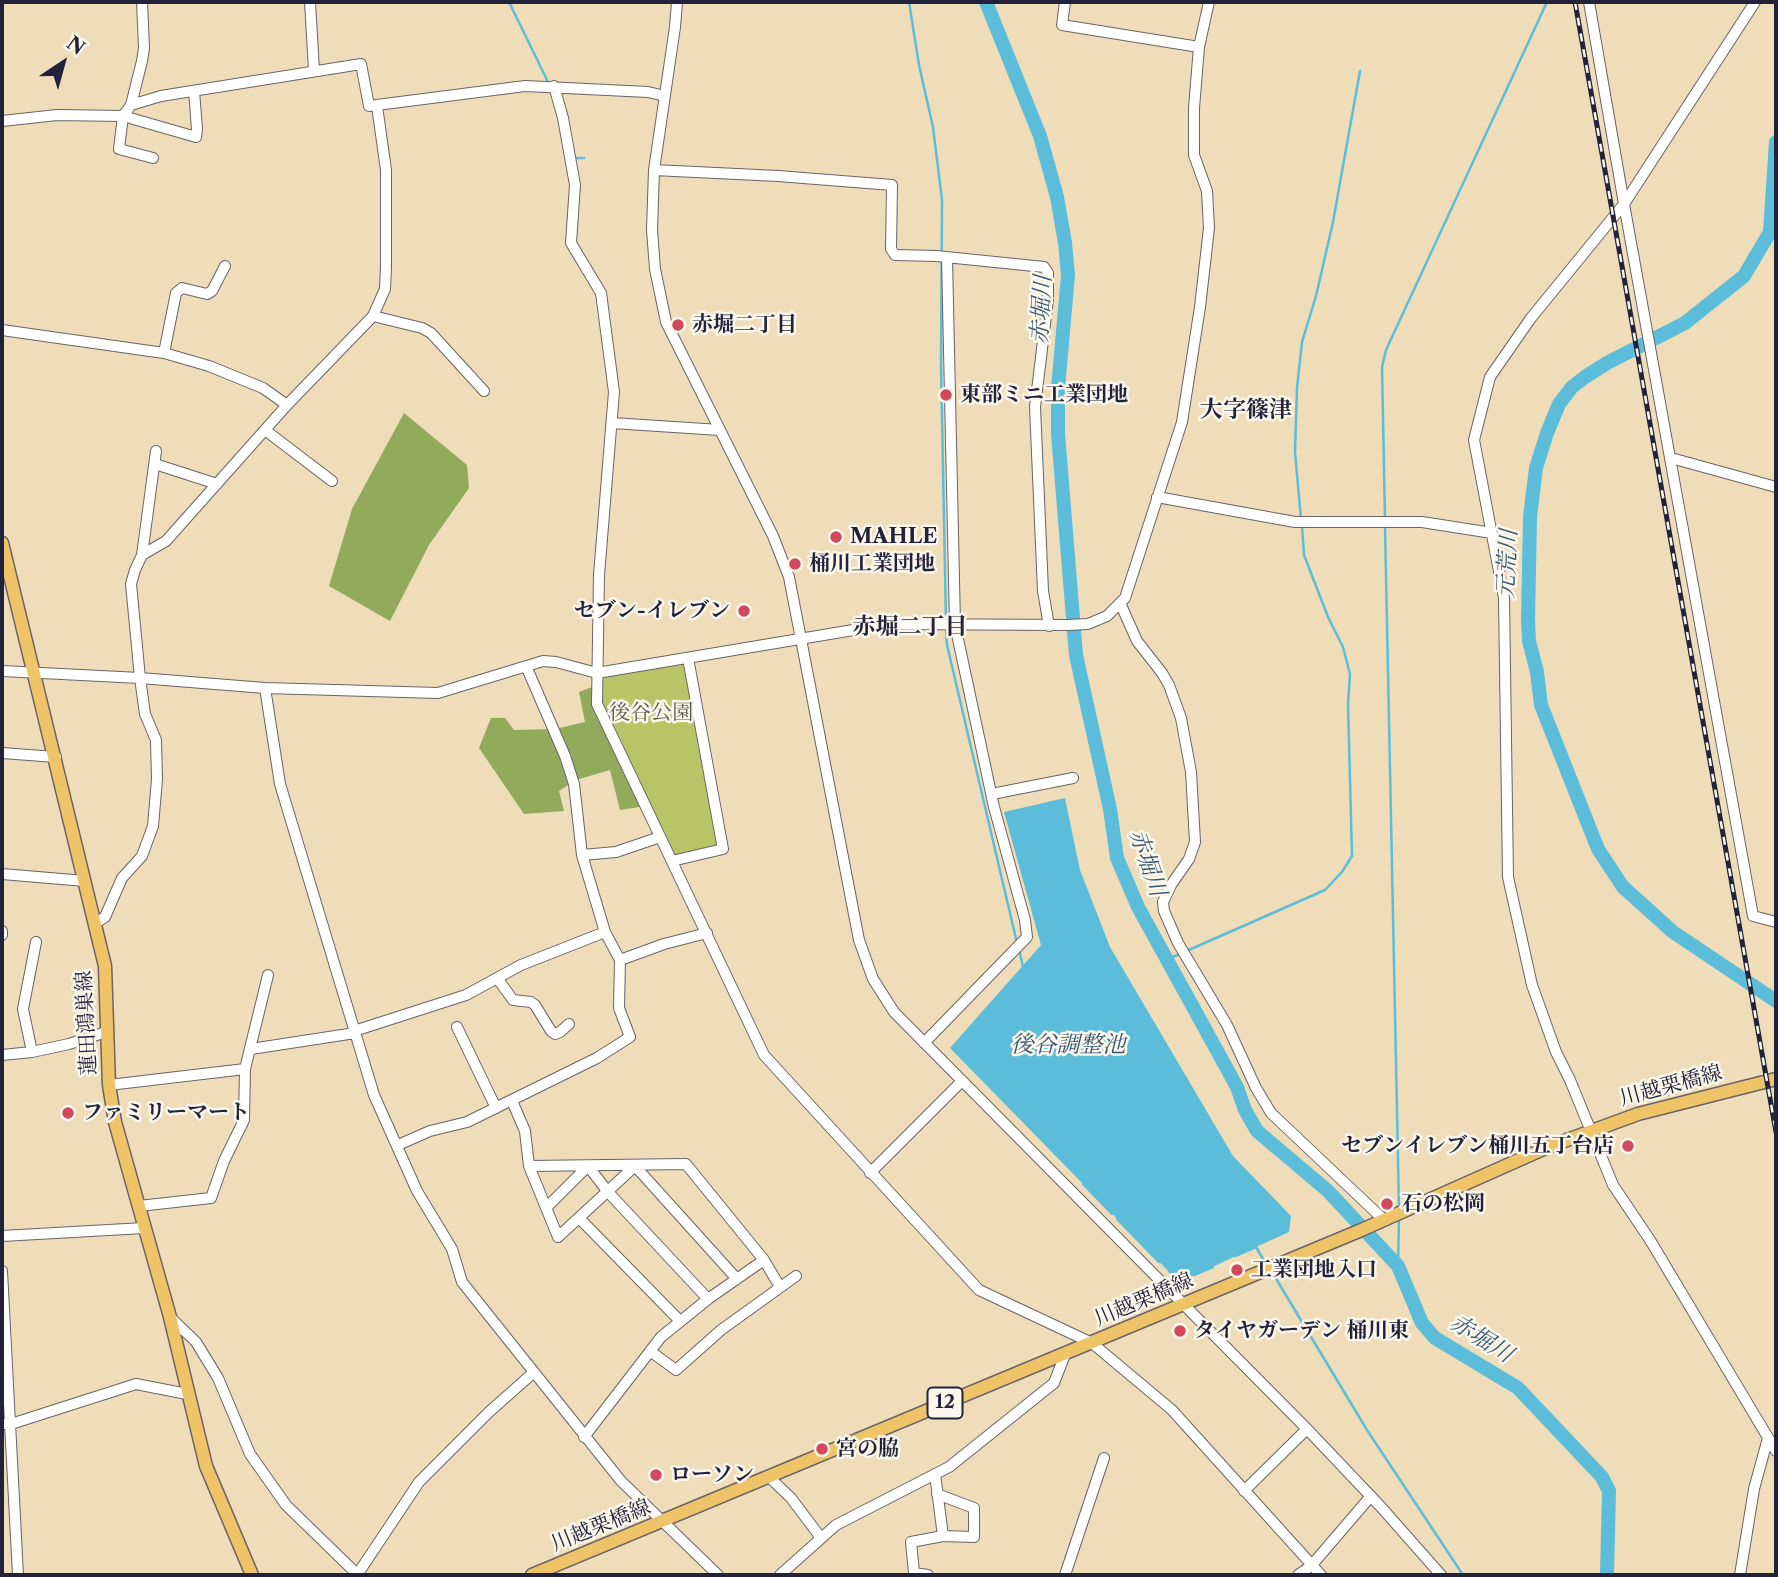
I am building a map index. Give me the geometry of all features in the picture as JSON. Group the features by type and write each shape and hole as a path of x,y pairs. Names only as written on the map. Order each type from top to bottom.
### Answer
{"main road":[{"name":"蓮田鴻巣線","path":"2,543 4,561 35,672 105,965 109,1085 115,1122 170,1317 206,1466 252,1575"},
{"name":"川越栗橋線","path":"532,1575 1381,1222 1537,1151 1672,1104 1776,1079"}],"street":[{"path":"142,2 144,48 131,105 123,116 119,149 153,158"},
{"path":"310,2 314,70"},
{"path":"677,2 654,170 652,230 655,269 666,323 783,560 803,639 865,963 894,1012 1307,1429 1441,1575"},
{"path":"1065,2 1062,25 1199,47"},
{"path":"2,671 265,688 438,693 543,661 597,673 888,624 1049,626 1088,624 1107,616 1121,605 1125,598 1182,422 1209,228 1207,191 1194,155 1194,108 1199,47 1209,2"},
{"path":"1590,2 1753,916 1776,922"},
{"path":"1755,2 1624,204 1531,318 1490,377 1474,440 1504,598 1508,877 1532,985 1556,1052 1613,1185 1650,1240 1776,1451"},
{"path":"131,105 161,96 361,64 369,106 525,86 648,92 665,96"},
{"path":"554,86 563,118 575,185 571,243 601,293 614,393 599,575 597,704 764,1055 979,1290 1092,1343 1172,1410 1310,1571 1321,1575"},
{"path":"2,121 57,115 123,116 196,137 194,91"},
{"path":"142,555 166,541 287,405 373,316 385,289 386,267 386,170 377,106"},
{"path":"654,170 892,185 891,249 895,255 1044,267 1048,274 1048,299 1035,407 1043,591 1049,626"},
{"path":"925,1043 1027,937 955,625 947,258"},
{"path":"164,353 176,293 182,288 207,293 212,291 225,266"},
{"path":"373,316 422,328 431,333 484,391"},
{"path":"2,330 164,353 209,366 263,388 287,405"},
{"path":"612,424 720,430"},
{"path":"265,430 332,481"},
{"path":"94,924 105,917 122,878 142,856 153,826 157,779 156,740 145,715 131,584 142,555 156,451"},
{"path":"1671,458 1776,486"},
{"path":"155,464 217,484"},
{"path":"1157,497 1295,522 1422,522 1492,533"},
{"path":"1121,605 1137,641 1163,673 1169,685 1181,718 1191,772 1195,842 1189,859 1163,902 1164,911 1178,943 1227,1025 1256,1088 1271,1113 1381,1222"},
{"path":"672,861 723,849 688,658"},
{"path":"398,1145 430,1130 467,1122 597,1058 630,1037 619,1008 620,960 605,932 582,855 574,784 565,756 526,666"},
{"path":"265,688 280,784 374,1096 417,1191 452,1250 462,1282 621,1481 718,1575"},
{"path":"2,753 56,757"},
{"path":"992,794 1073,778"},
{"path":"582,855 616,852 660,837"},
{"path":"2,874 85,881"},
{"path":"251,1049 354,1032 466,995 521,965 605,932"},
{"path":"620,960 706,933"},
{"path":"32,1052 26,1028 24,997 36,942"},
{"path":"139,1206 211,1198 224,1161 244,1120 245,1069 268,975"},
{"path":"497,978 513,1000 535,1005 555,1034 569,1024"},
{"path":"457,1027 496,1108"},
{"path":"2,1055 69,1044 107,1032"},
{"path":"109,1085 245,1069"},
{"path":"870,1173 962,1081"},
{"path":"512,1101 525,1131 529,1166 558,1237 635,1166"},
{"path":"529,1166 686,1164 764,1260 780,1287"},
{"path":"587,1166 708,1299"},
{"path":"546,1208 587,1166"},
{"path":"635,1166 737,1279"},
{"path":"580,1219 680,1321"},
{"path":"2,1236 144,1228"},
{"path":"584,1437 661,1338 708,1299 764,1260"},
{"path":"2,1271 6,1424 18,1575"},
{"path":"650,1351 676,1370 721,1329 796,1276"},
{"path":"170,1317 196,1342 213,1369 250,1454 286,1505 357,1575 419,1482 489,1412 533,1373"},
{"path":"780,1575 836,1525 948,1467 1054,1383 1066,1352"},
{"path":"6,1424 135,1384 187,1394"},
{"path":"1244,1491 1307,1429"},
{"path":"1740,1575 1754,1489 1768,1438"},
{"path":"1065,1575 1104,1458"},
{"path":"934,1474 943,1536"},
{"path":"769,1477 791,1498 821,1538"},
{"path":"928,1575 914,1573 911,1542 943,1536 974,1537 974,1508 937,1494"},
{"path":"1298,1575 1310,1571 1371,1496"}],"green space":[{"path":"404,413 467,465 469,488 429,545 390,621 329,586 352,509"},
{"name":"後谷公園","path":"688,658 723,849 672,861 597,704 597,673"},
{"path":"597,685 617,746 646,806 620,810 610,770 576,780 559,791 564,811 524,814 479,748 491,718 505,718 514,730 555,729 585,722 579,692"}],"water":[{"name":"後谷調整池","path":"1065,798 1080,870 1110,947 1233,1156 1291,1216 1289,1232 1179,1282 950,1048 1041,945 1004,812"}],"waterway":[{"path":"509,2 549,84"},
{"path":"909,2 933,127 942,200 941,365 946,622"},
{"name":"赤堀川","path":"986,2 1040,136 1057,197 1065,243 1068,275 1058,388 1058,434 1076,655 1110,809 1117,858 1138,907 1237,1087 1245,1110 1257,1131 1328,1191 1398,1266 1422,1323 1435,1338 1518,1388 1602,1477 1609,1491 1607,1575"},
{"path":"1385,519 1382,367 1386,350 1547,2"},
{"path":"1301,519 1295,452 1302,342 1333,222 1360,71"},
{"name":"元荒川","path":"1776,142 1770,232 1744,276 1685,323 1585,377 1572,387 1559,404 1536,468 1530,517 1528,620 1529,641 1537,672 1541,705 1598,849 1623,887 1673,932 1776,1001"},
{"path":"571,158 584,158"},
{"path":"1166,960 1325,890 1342,872 1352,856 1348,704 1350,674 1343,647 1328,617 1304,555 1302,526"},
{"path":"1385,526 1399,1208"},
{"path":"946,629 947,645 1017,943"},
{"path":"1019,949 1023,967"},
{"path":"1083,1184 1112,1214"},
{"path":"1117,1219 1159,1262"},
{"path":"1398,1266 1399,1219"},
{"path":"1235,1256 1256,1247 1266,1264"},
{"path":"1194,1275 1213,1267"},
{"path":"1169,1271 1179,1282 1185,1280"},
{"path":"1272,1272 1367,1430 1463,1575"}],"railway":[{"path":"1575,2 1776,1132"}],"place":[{"name":"赤堀二丁目","path":"678,325"},
{"name":"東部ミニ工業団地","path":"946,395"},
{"name":"MAHLE","path":"836,537"},
{"name":"桶川工業団地","path":"795,564"},
{"name":"セブン-イレブン","path":"744,611"},
{"name":"ファミリーマート","path":"68,1113"},
{"name":"セブンイレブン桶川五丁台店","path":"1628,1146"},
{"name":"石の松岡","path":"1387,1204"},
{"name":"工業団地入口","path":"1237,1270"},
{"name":"タイヤガーデン 桶川東","path":"1180,1331"},
{"name":"宮の脇","path":"822,1449"},
{"name":"ローソン","path":"656,1475"}],"district":[{"name":"大字篠津","path":"1246,410"},
{"name":"赤堀二丁目","path":"910,627"}]}
